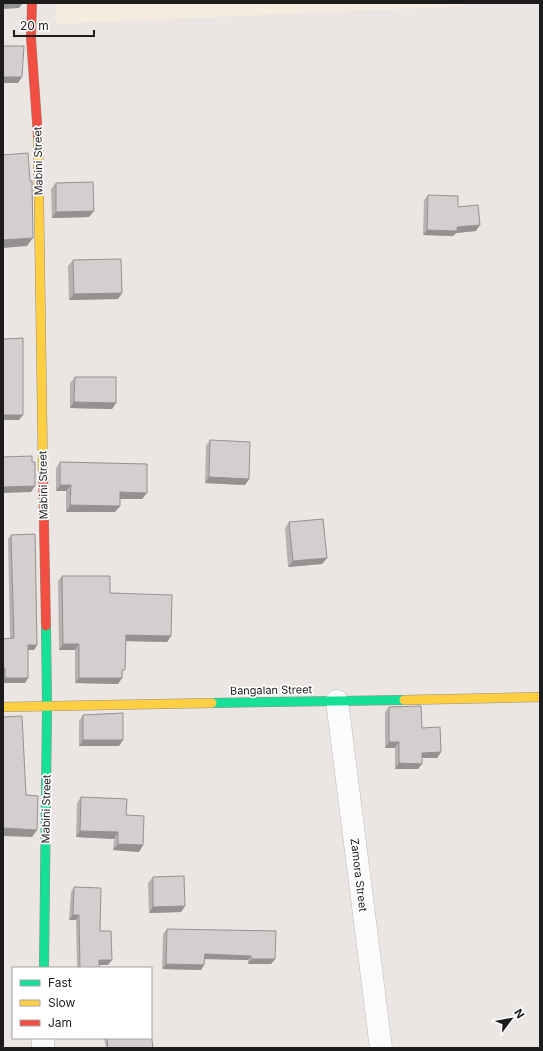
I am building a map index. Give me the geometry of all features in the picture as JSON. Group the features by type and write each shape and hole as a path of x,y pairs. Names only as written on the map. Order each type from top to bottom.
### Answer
{"street":[{"name":"Mabini Street","path":"32,3 32,38 38,141 47,706 44,967"},
{"name":"Bangalan Street","path":"3,707 540,697"},
{"name":"Zamora Street","path":"337,701 380,1048"}],"shaded area":[{"path":"56,3 464,3 464,6 56,24"}],"building":[{"path":"3,46 24,46 22,77 3,77"},
{"path":"28,153 30,181 32,181 33,238 3,240 3,155"},
{"path":"93,182 94,211 56,212 56,183"},
{"path":"428,195 458,196 458,207 478,205 480,225 457,227 457,231 427,230"},
{"path":"121,259 122,293 74,294 73,260"},
{"path":"23,338 23,415 3,415 3,339"},
{"path":"75,377 116,377 116,403 74,402"},
{"path":"210,440 250,442 249,479 209,477"},
{"path":"32,456 32,462 35,462 35,486 3,487 3,457"},
{"path":"60,462 147,464 147,493 120,492 120,506 70,505 71,485 60,485"},
{"path":"323,519 327,558 293,561 289,522"},
{"path":"35,534 37,645 28,645 28,678 5,678 5,668 3,668 3,639 14,638 11,535"},
{"path":"62,576 110,576 110,593 172,595 171,636 126,635 125,670 122,670 122,678 79,678 79,644 63,644"},
{"path":"421,706 422,728 440,727 441,752 422,753 422,764 399,763 399,742 389,742 389,707"},
{"path":"123,713 123,740 83,740 83,715"},
{"path":"22,716 26,795 38,796 37,830 3,828 3,717"},
{"path":"81,797 127,799 126,815 144,816 143,845 118,844 118,832 80,831"},
{"path":"184,876 185,906 153,907 153,877"},
{"path":"74,887 101,888 100,931 111,931 112,960 99,960 99,967 80,967 79,915 73,915"},
{"path":"167,929 276,931 275,959 251,959 251,956 205,954 204,965 166,964"},
{"path":"107,1039 152,1039 153,1048 108,1048"}],"traffic: fast":[{"path":"44,967 47,706 46,626"},
{"path":"212,703 404,700"}],"traffic: slow":[{"path":"38,137 43,474"},
{"path":"404,700 540,697"},
{"path":"3,707 212,703"}],"traffic: jam":[{"path":"32,3 31,38 38,137"},
{"path":"43,474 46,626"}]}
